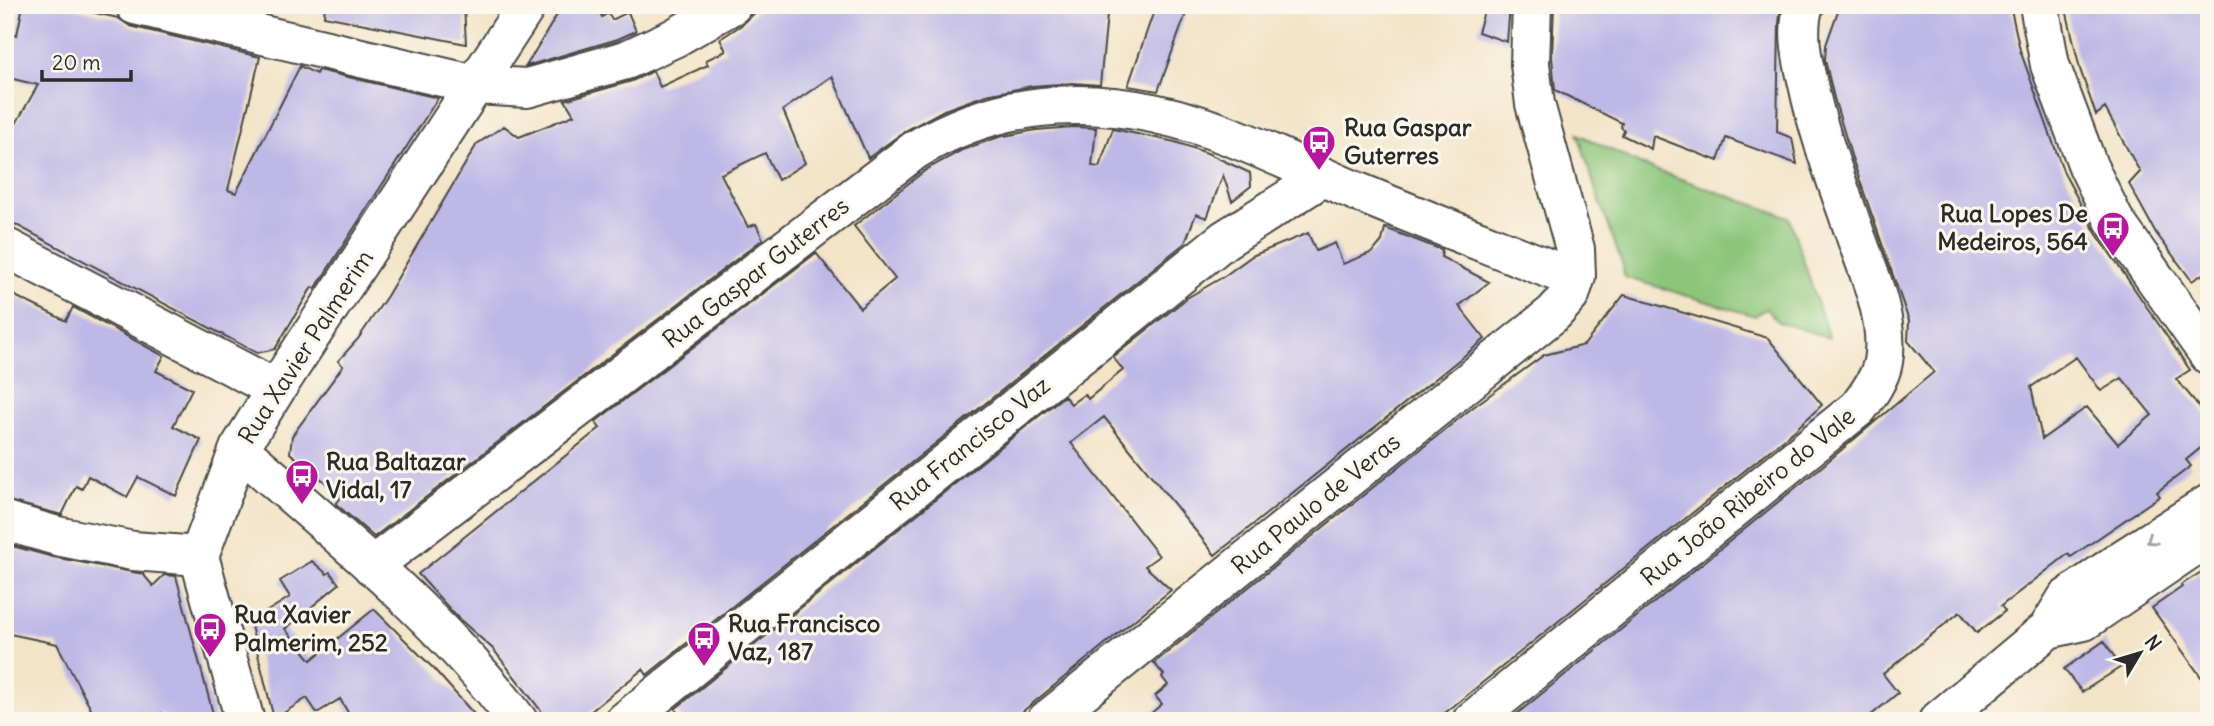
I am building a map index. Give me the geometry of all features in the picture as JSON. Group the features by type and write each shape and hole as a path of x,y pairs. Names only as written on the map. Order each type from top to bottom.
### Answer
{"street":[{"path":"135,5 476,85 527,88 626,60 674,38 733,5"},
{"name":"Rua Xavier Palmerim","path":"199,556 239,449 527,5"},
{"path":"1532,5 1530,64 1535,104 1575,249 1575,279"},
{"name":"Rua João Ribeiro do Vale","path":"1472,721 1858,408 1872,389 1883,364 1885,337 1876,294 1815,119 1803,63 1799,20 1804,5"},
{"path":"2039,5 2050,65 2088,166 2114,220 2209,355"},
{"name":"Rua Gaspar Guterres","path":"372,566 915,150 972,121 1012,111 1068,104 1126,108 1180,119 1575,279"},
{"name":"Rua Francisco Vaz","path":"625,721 1224,240 1322,177"},
{"path":"5,247 276,389"},
{"name":"Rua Paulo de Veras","path":"1046,721 1554,313 1570,295 1575,279"},
{"path":"239,449 372,566 453,642 518,721"},
{"path":"1938,721 2048,629 2067,598 2209,504"},
{"path":"5,521 57,536 134,551 199,556 244,721"},
{"path":"2048,629 2084,621 2209,536"}],"green space":[{"path":"1578,134 1644,166 1789,217 1829,338 1778,322 1766,308 1755,316 1624,277 1623,266"}],"building":[{"path":"23,5 60,5 118,18 130,26 260,57 228,190 236,193 300,66 316,74 318,70 438,98 315,289 312,287 275,349 257,353 5,219 5,143 38,85 9,78 11,66 5,66 5,33 17,35"},
{"path":"325,5 464,5 466,44 324,16"},
{"path":"563,5 596,5 602,17 608,13 612,20 628,12 636,31 618,39 526,66"},
{"path":"763,5 1108,5 1100,85 1073,83 1032,86 986,95 944,110 905,131 868,158 832,76 783,110 805,163 778,180 765,153 721,174 748,227 756,224 763,239 374,537 336,504 342,496 290,453 292,436 343,366 338,361 358,339 387,296 477,144 504,126 519,137 574,115 565,100 632,81 653,71 660,87 708,65 706,60 726,51 720,39 743,24"},
{"path":"1156,5 1189,5 1158,91 1128,86"},
{"path":"1486,5 1510,5 1507,42 1478,32"},
{"path":"1554,5 1781,5 1777,132 1792,138 1797,164 1726,138 1718,161 1653,136 1651,149 1622,135 1622,123 1555,90 1552,57"},
{"path":"1840,5 2010,5 2020,50 2064,173 2096,233 2190,370 2176,379 2209,418 2209,441 2186,460 2191,466 2157,492 2160,496 2071,557 2068,554 2001,606 2005,611 1977,633 1960,612 1883,674 1898,693 1864,721 1508,721 1934,372 1908,341 1909,321 1834,98 1825,60 1826,45","holes":["2076,357 2101,391 2122,378 2152,415 2118,444 2087,407 2042,439 2031,387"]},
{"path":"2065,5 2209,5 2209,270 2192,281 2156,233 2129,184 2140,172 2105,108 2096,115 2080,69"},
{"path":"1074,127 1096,128 1092,166 1099,167 1113,129 1175,142 1207,153 1250,173 1251,186 1232,201 1223,175 1207,218 1196,214 1185,243 647,675 643,669 579,721 549,721 493,649 457,617 418,574 600,428 595,422 816,253 860,308 895,279 854,226 927,169 962,150 999,137"},
{"path":"1385,228 1442,250 1441,257 1489,282 1459,306 1485,339 1215,555 1104,417 1071,443 1159,556 1145,566 1171,590 1011,721 684,721 675,709 1064,396 1071,404 1085,394 1088,399 1123,370 1113,357 1187,298 1252,256 1308,233 1316,251 1335,243 1343,264 1373,252 1382,241"},
{"path":"5,291 66,321 73,307 164,356 156,371 192,389 173,426 201,440 176,496 138,477 127,497 88,476 82,489 76,486 62,515 5,500"},
{"path":"1624,295 1768,338 1822,405 1795,430 1435,721 1142,721 1162,704 1155,696 1168,685 1154,663 1472,408 1544,355 1584,345"},
{"path":"5,544 53,557 143,574 153,586 164,575 176,576 215,721 165,721 162,713 136,721 97,721 57,644 5,633"},
{"path":"312,561 327,574 330,572 339,584 285,629 311,660 374,609 434,669 480,721 353,721 340,699 317,713 307,698 274,719 250,622 290,597 280,581"},
{"path":"2209,567 2209,688 2152,608"},
{"path":"2104,641 2121,667 2082,692 2064,669"}],"place":[{"name":"Rua Gaspar Guterres","path":"1319,172"},
{"name":"Rua Lopes De Medeiros, 564","path":"2113,258"},
{"name":"Rua Baltazar Vidal, 17","path":"302,506"},
{"name":"Rua Xavier Palmerim, 252","path":"210,659"},
{"name":"Rua Francisco Vaz, 187","path":"704,668"}]}
